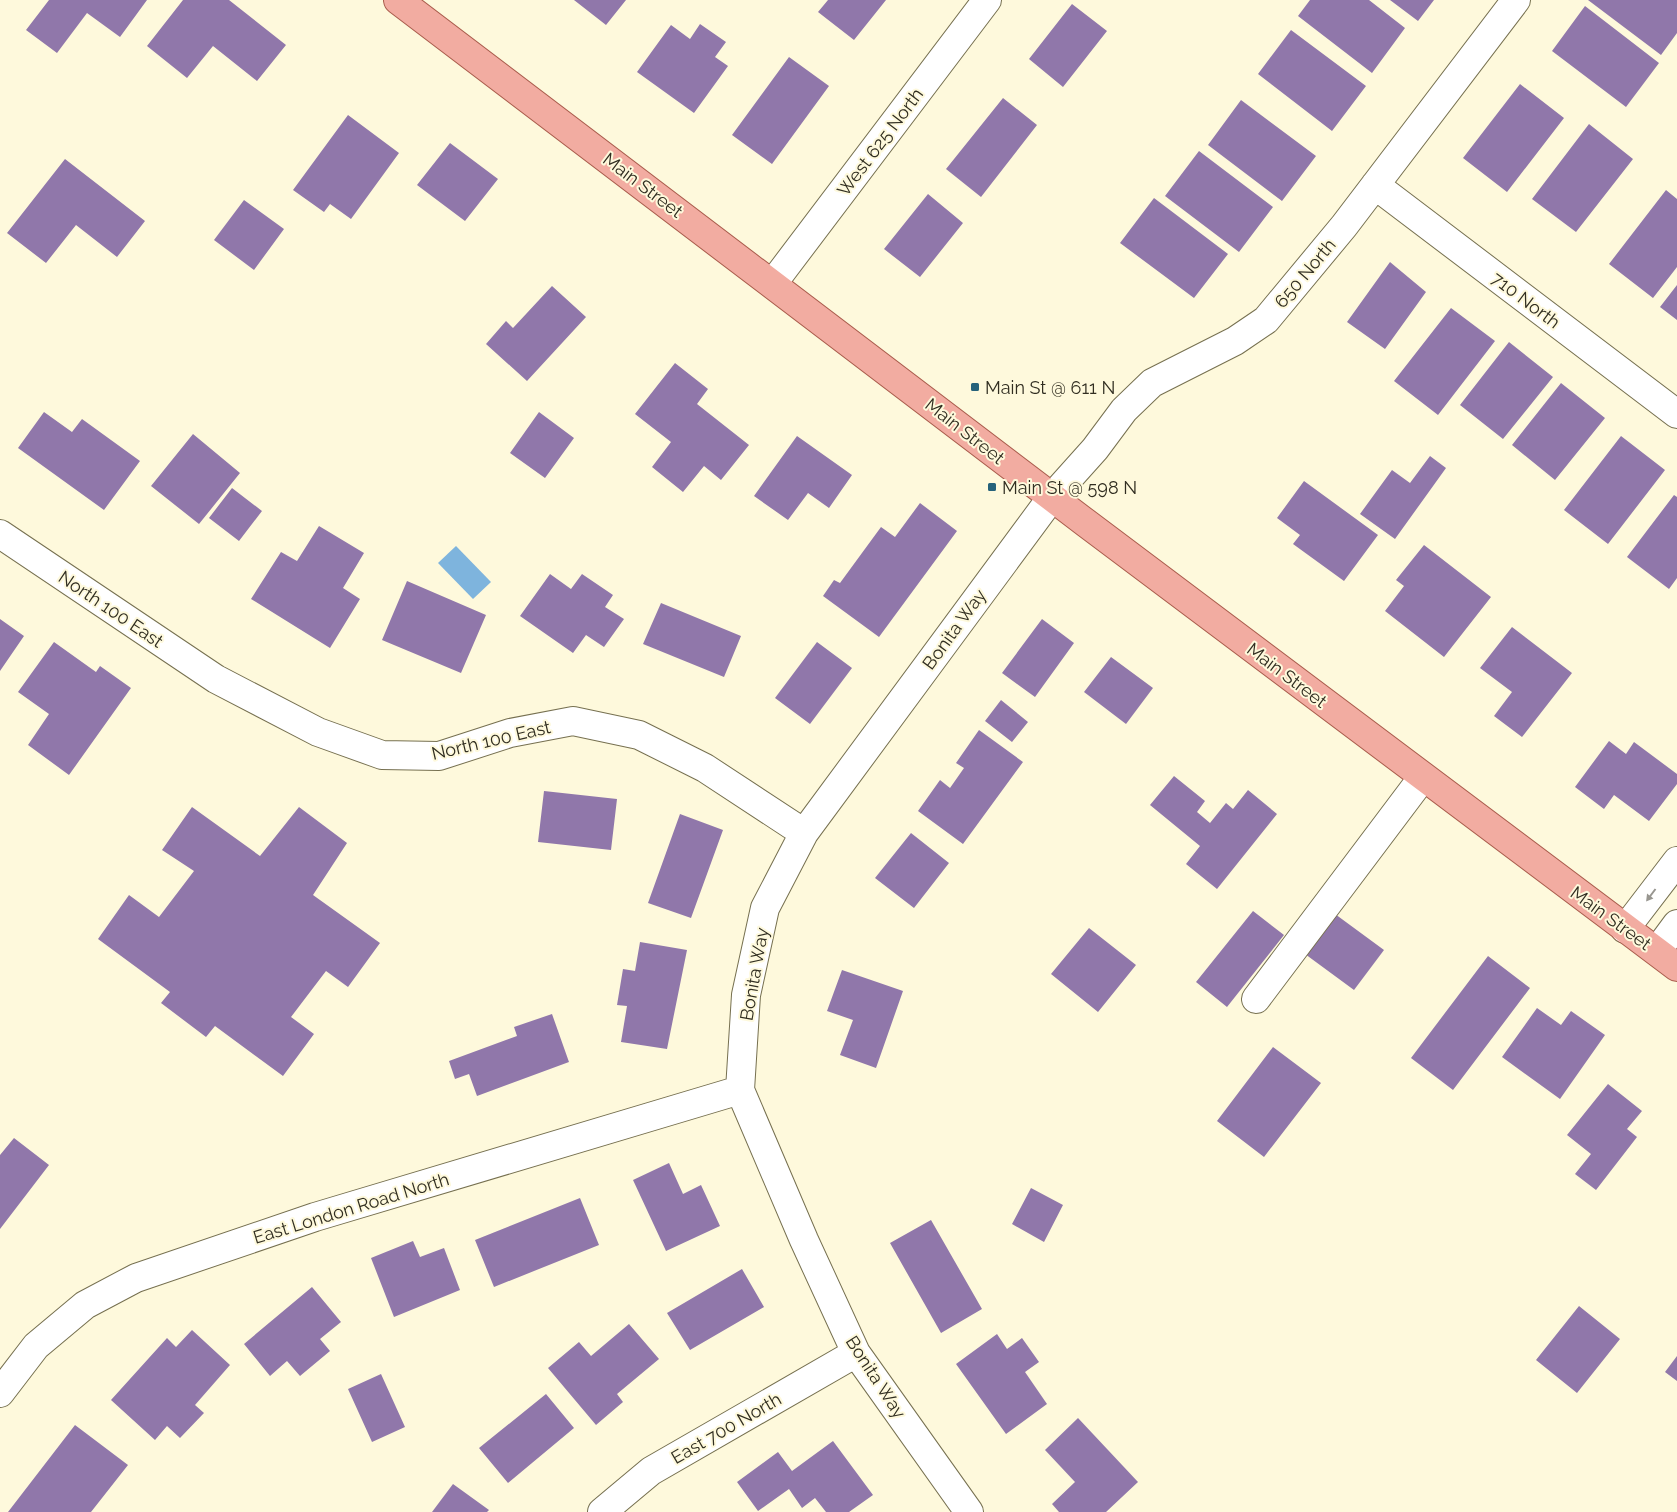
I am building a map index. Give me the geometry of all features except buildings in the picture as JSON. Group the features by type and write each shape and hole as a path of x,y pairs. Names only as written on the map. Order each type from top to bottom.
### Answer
{"main road":[{"name":"Main Street","path":"398,0 1422,777 1667,959"}],"street":[{"name":"West 625 North","path":"773,283 987,0"},
{"name":"650 North","path":"1052,497 1095,449 1124,410 1152,384 1236,341 1266,320 1375,185 1516,0"},
{"name":"710 North","path":"1375,185 1677,414"},
{"name":"Bonita Way","path":"969,1512 856,1353 804,1240 740,1090 746,995 766,908 804,833 1052,497"},
{"name":"North 100 East","path":"0,534 216,679 318,732 382,755 439,756 510,733 573,721 639,734 705,768 804,833"},
{"path":"1256,999 1422,777"},
{"path":"1625,929 1677,861"},
{"path":"1667,959 1677,924"},
{"name":"East London Road North","path":"0,1393 42,1340 85,1305 136,1278 315,1217 740,1090"},
{"name":"East 700 North","path":"602,1512 651,1470 856,1353"}],"water":[{"path":"456,546 491,582 473,599 438,563"}],"place":[{"name":"Main St @ 611 N","path":"975,387"},
{"name":"Main St @ 598 N","path":"992,487"}]}
